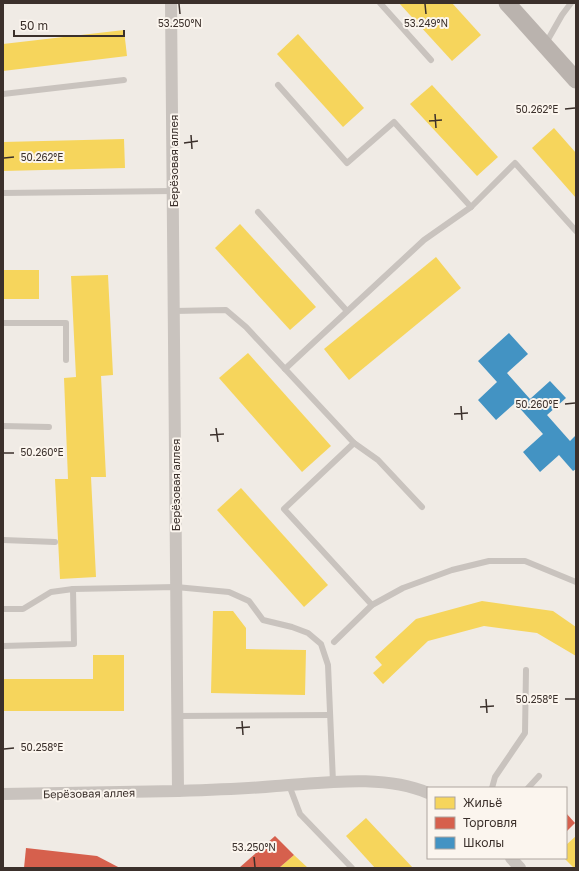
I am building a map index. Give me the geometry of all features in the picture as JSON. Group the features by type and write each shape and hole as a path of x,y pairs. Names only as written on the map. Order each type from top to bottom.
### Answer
{"main road":[{"path":"507,3 576,80"}],"street":[{"name":"Берёзовая аллея","path":"3,794 178,791 171,3"},
{"path":"178,791 333,782 389,783 417,788 427,793"},
{"path":"512,859 520,868"}],"lane":[{"path":"380,3 431,60"},
{"path":"545,46 553,30 571,3"},
{"path":"3,94 124,80"},
{"path":"278,86 347,163 394,122 471,207"},
{"path":"285,369 424,240 471,207 515,163 576,231"},
{"path":"3,194 173,191"},
{"path":"258,212 347,311"},
{"path":"174,312 226,310 246,327 354,444 378,460 422,507"},
{"path":"3,323 66,324 66,360"},
{"path":"3,426 49,427"},
{"path":"354,444 284,509 372,605"},
{"path":"3,540 55,542"},
{"path":"334,642 372,605 403,588 452,570 488,561 526,561 576,582"},
{"path":"3,609 23,609 51,592 73,589 176,587 230,592 249,601 264,620 292,626 308,633 321,644 328,665 333,782"},
{"path":"3,646 74,644 73,589"},
{"path":"492,787 495,777 525,733 526,670"},
{"path":"178,716 330,714"},
{"path":"529,787 539,776"},
{"path":"289,785 300,814 352,868"}],"building: Жильё":[{"path":"399,3 452,3 481,35 452,61"},
{"path":"124,30 127,56 3,71 3,44"},
{"path":"298,34 364,108 343,127 277,54"},
{"path":"432,85 498,157 477,176 410,104"},
{"path":"554,128 576,153 576,198 532,148"},
{"path":"124,139 125,168 3,171 3,142"},
{"path":"240,224 316,307 290,330 215,248"},
{"path":"436,257 461,288 349,380 324,349"},
{"path":"3,270 39,270 39,299 3,299"},
{"path":"108,275 113,375 101,376 106,477 91,477 96,577 60,579 55,479 68,479 64,378 76,377 71,276"},
{"path":"248,353 331,446 302,472 219,378"},
{"path":"241,488 328,585 304,607 217,510"},
{"path":"482,601 553,611 576,627 576,656 537,633 484,626 428,641 383,684 373,673 382,665 375,657 416,619"},
{"path":"213,611 233,611 246,628 246,649 306,650 305,695 211,693"},
{"path":"93,655 124,655 124,711 3,711 3,679 93,679"},
{"path":"366,818 413,868 375,868 346,836"},
{"path":"576,836 576,868 574,868 565,859 567,859 567,844"},
{"path":"294,855 308,868 279,868"}],"building: Торговля":[{"path":"567,814 575,823 567,831"},
{"path":"275,836 294,855 279,868 239,868"},
{"path":"26,848 97,856 120,868 24,868"}],"building: Школы":[{"path":"509,333 528,354 507,373 530,399 550,381 566,398 547,415 570,441 576,435 576,469 573,471 559,455 540,472 523,452 543,434 515,403 496,420 478,400 497,382 478,361"}]}
